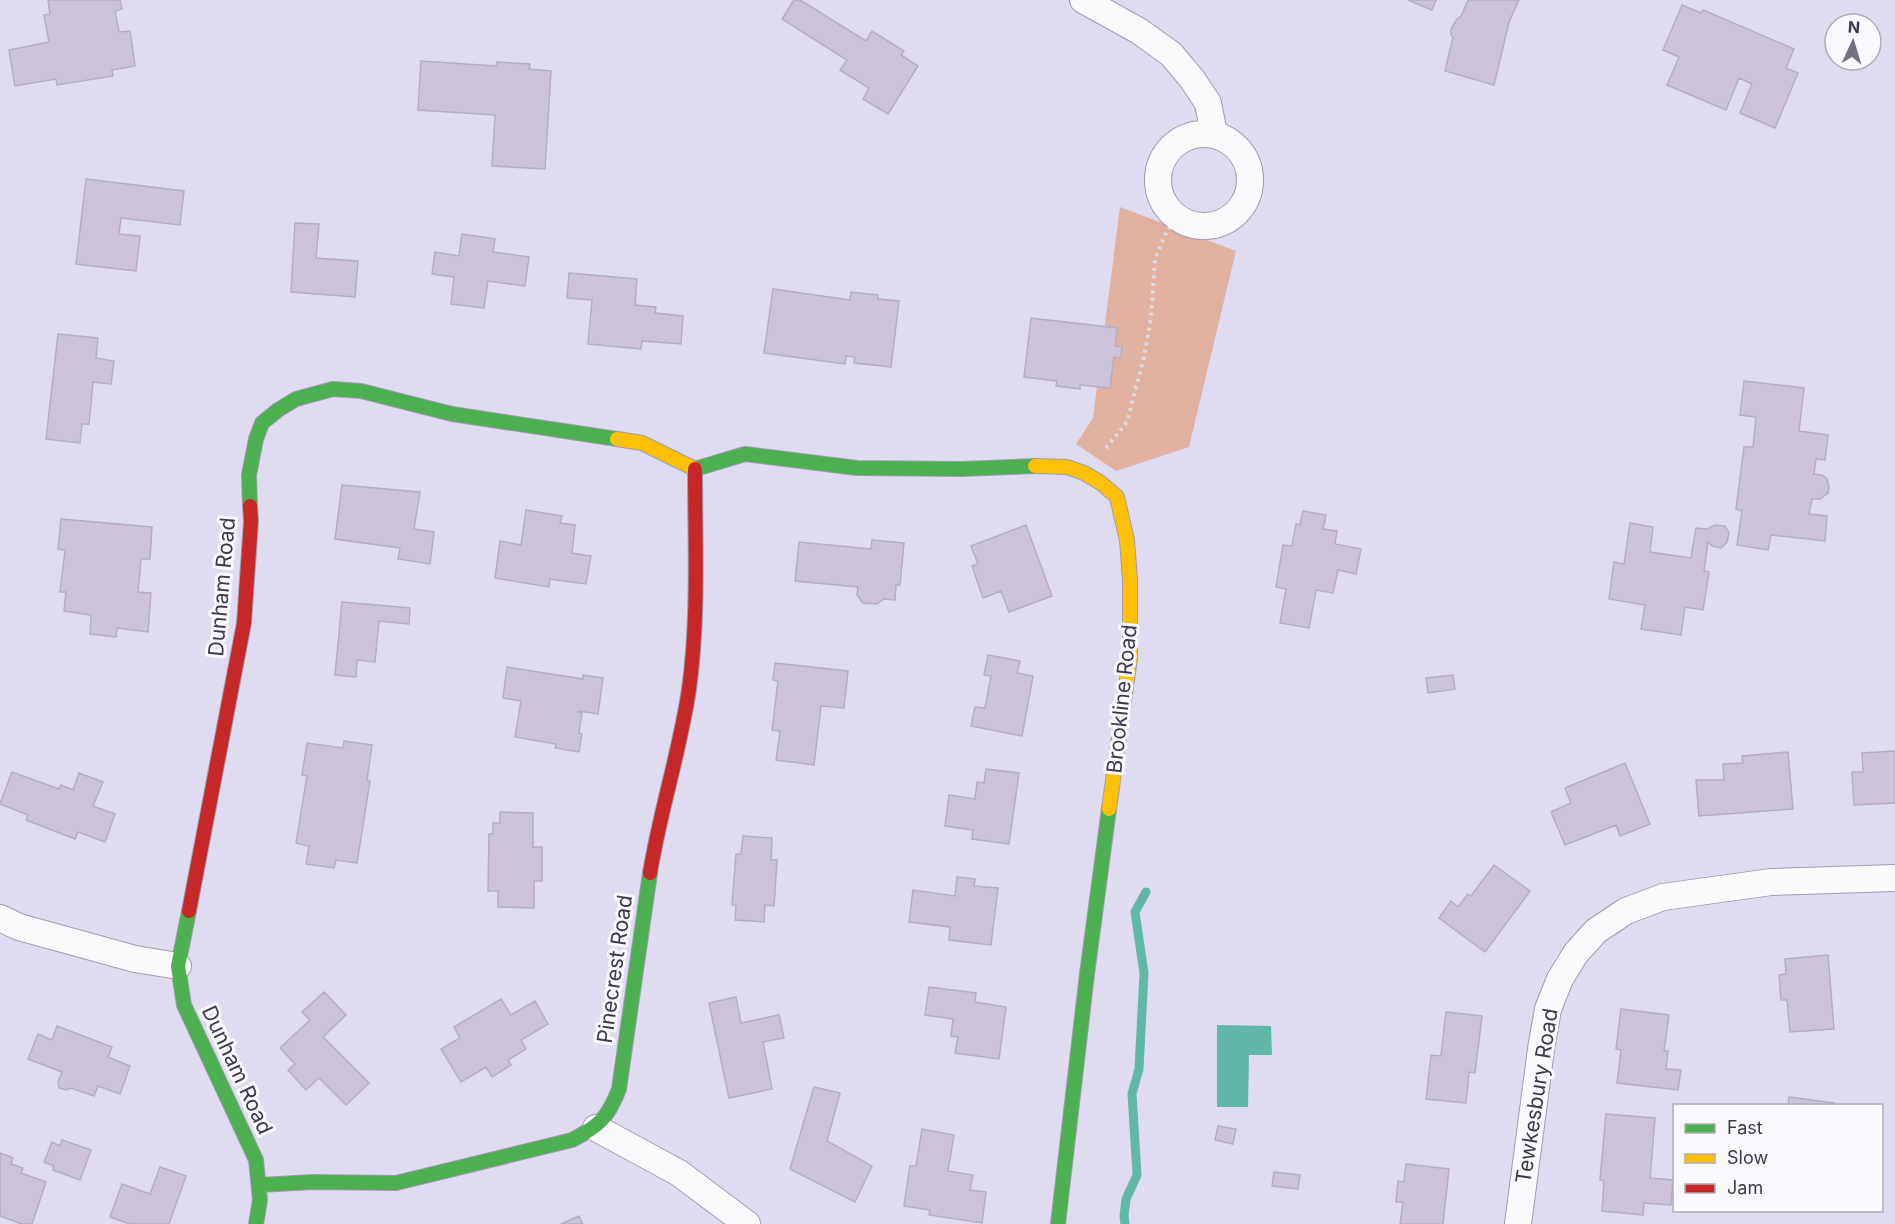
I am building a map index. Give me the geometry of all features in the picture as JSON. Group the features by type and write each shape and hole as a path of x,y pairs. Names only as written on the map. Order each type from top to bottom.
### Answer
{"street":[{"path":"1083,0 1139,32 1171,54 1208,103 1214,134"},
{"path":"1195,134 1214,134 1227,139 1240,149 1250,170 1249,194 1242,208 1226,222 1210,226 1188,224 1168,210 1161,199 1157,178 1160,164 1168,149 1180,139 1195,134"},
{"name":"Dunham Road","path":"256,1224 261,1208 260,1185 255,1160 184,1005 178,966 244,623 251,521 249,475 256,439 262,423 296,399 333,389 361,391 453,414 642,443 695,469"},
{"name":"Brookline Road","path":"695,469 745,454 857,468 1067,467 1101,483 1117,497 1127,540 1130,580 1130,658 1087,974 1058,1224"},
{"name":"Pinecrest Road","path":"260,1185 313,1182 396,1183 572,1140 596,1128 610,1113 619,1089 650,868 689,687 694,627 695,469"},
{"name":"Tewkesbury Road","path":"1518,1224 1548,1009 1560,979 1570,962 1596,931 1626,911 1663,897 1771,882 1895,878"},
{"path":"0,918 19,927 135,959 178,966"},
{"path":"596,1128 679,1173 747,1224"}],"path":[{"path":"1084,474 1127,422 1144,357 1151,318 1155,259 1165,235 1177,216"}],"shaded area":[{"path":"1120,207 1236,251 1189,447 1116,471 1076,444 1093,418"},
{"path":"1217,1025 1271,1026 1272,1055 1249,1055 1248,1107 1217,1107"}],"building":[{"path":"48,0 120,0 122,9 115,11 119,32 130,31 135,66 112,70 113,76 57,85 56,79 15,86 9,50 49,42 44,15 50,14"},
{"path":"794,0 800,0 866,41 872,31 904,51 901,55 918,66 888,114 863,99 869,88 840,70 847,60 782,19"},
{"path":"1408,0 1436,0 1432,10"},
{"path":"1468,0 1519,0 1509,22 1494,85 1445,71 1453,37 1451,29 1461,16"},
{"path":"1682,5 1701,13 1703,10 1794,49 1786,68 1798,73 1775,128 1740,113 1752,84 1739,78 1726,110 1667,85 1679,57 1663,50"},
{"path":"421,61 496,66 497,62 530,64 529,69 551,71 545,169 492,166 495,115 418,110"},
{"path":"86,179 184,191 180,225 121,218 119,234 140,236 136,271 76,264"},
{"path":"295,223 319,224 316,258 358,261 355,297 291,292"},
{"path":"462,234 495,239 493,252 529,257 525,286 488,281 484,308 451,304 454,277 432,274 435,252 459,256"},
{"path":"569,273 637,279 635,305 656,307 655,313 683,316 681,344 642,341 641,349 588,344 592,300 567,298"},
{"path":"773,289 850,300 851,292 878,295 878,299 899,301 891,367 854,363 855,357 846,356 845,364 764,353"},
{"path":"1031,318 1117,328 1115,346 1122,347 1121,358 1114,357 1110,388 1080,385 1080,389 1056,386 1057,381 1024,377"},
{"path":"58,334 98,338 96,358 114,361 111,384 93,382 89,424 82,424 80,443 46,439"},
{"path":"1744,381 1804,388 1799,431 1828,435 1825,460 1816,459 1814,474 1822,475 1827,479 1828,493 1820,499 1812,499 1809,514 1827,516 1825,541 1771,535 1768,550 1737,545 1742,511 1736,509 1744,447 1753,447 1756,417 1740,415"},
{"path":"342,485 420,492 414,529 434,532 430,564 398,559 400,548 335,539"},
{"path":"526,510 562,516 560,523 575,525 572,553 591,556 586,584 550,579 549,587 495,578 500,541 521,545"},
{"path":"1303,511 1326,515 1323,529 1337,531 1335,544 1361,549 1356,574 1338,570 1333,593 1316,590 1309,628 1280,623 1286,589 1276,587 1283,545 1292,546 1296,524 1300,525"},
{"path":"61,519 152,527 150,559 141,559 138,592 151,593 148,632 117,628 116,637 90,634 91,615 64,611 66,592 60,592 65,550 58,549"},
{"path":"1630,523 1653,527 1650,552 1691,558 1696,528 1725,526 1729,533 1727,542 1721,548 1712,546 1708,542 1704,571 1709,572 1703,610 1685,607 1681,635 1641,629 1645,605 1609,599 1614,562 1624,564"},
{"path":"1026,525 1052,596 1009,612 1001,591 983,598 972,566 978,564 971,546"},
{"path":"872,540 904,543 900,585 896,585 895,600 884,599 877,604 863,603 857,595 858,587 795,581 799,542 871,549"},
{"path":"342,602 410,608 409,624 379,621 375,662 357,660 356,677 335,675"},
{"path":"988,655 1020,661 1017,673 1033,676 1022,736 971,726 975,707 985,708 991,676 984,675"},
{"path":"775,663 848,671 844,708 821,706 814,765 776,760 780,731 772,730 778,681 773,680"},
{"path":"507,667 583,679 583,675 603,678 598,714 578,712 582,713 579,752 555,748 556,744 515,737 521,701 503,698"},
{"path":"1453,675 1455,689 1428,693 1426,678"},
{"path":"344,741 372,745 367,780 370,781 357,863 336,860 334,868 306,864 309,846 296,843 307,776 302,775 307,743 343,748"},
{"path":"1895,751 1895,803 1854,805 1852,772 1863,772 1862,753"},
{"path":"1788,752 1793,809 1699,816 1696,780 1724,780 1723,764 1743,763 1742,756"},
{"path":"1625,763 1650,824 1620,836 1616,825 1565,845 1551,812 1571,803 1565,788"},
{"path":"986,769 1019,773 1009,844 972,839 973,830 945,826 949,795 975,799 977,782 984,783"},
{"path":"12,772 59,789 61,785 73,790 79,773 103,782 93,806 115,814 105,842 78,832 75,839 26,820 28,815 0,804"},
{"path":"500,812 533,813 533,847 542,847 542,881 534,881 534,908 498,907 498,891 488,891 489,834 493,834 493,823 500,823"},
{"path":"743,836 772,838 771,860 777,860 774,906 765,905 764,922 735,920 736,905 732,905 736,854 741,854"},
{"path":"1494,865 1530,891 1485,952 1439,918 1451,901 1458,907 1468,894 1471,896"},
{"path":"957,877 975,879 974,886 998,888 991,945 949,940 950,927 909,922 913,890 955,896"},
{"path":"1828,955 1834,1029 1790,1032 1787,1000 1781,1000 1779,975 1786,974 1785,959"},
{"path":"929,987 976,993 975,1002 1006,1007 999,1059 955,1053 958,1037 951,1036 953,1019 925,1015"},
{"path":"324,992 346,1015 323,1037 369,1083 346,1105 319,1078 306,1090 288,1070 295,1064 280,1048 310,1020 302,1012"},
{"path":"736,997 741,1023 779,1015 784,1038 763,1042 772,1089 729,1098 709,1003"},
{"path":"501,999 511,1015 535,1001 548,1024 521,1040 526,1049 508,1060 511,1065 492,1077 486,1067 461,1082 441,1049 460,1038 454,1027"},
{"path":"1621,1009 1669,1015 1664,1051 1668,1051 1666,1069 1681,1070 1678,1090 1617,1083 1621,1050 1616,1049"},
{"path":"1446,1012 1482,1016 1475,1073 1469,1072 1466,1103 1426,1099 1431,1055 1441,1056"},
{"path":"57,1026 112,1047 108,1057 130,1066 120,1094 98,1086 94,1096 71,1088 66,1090 59,1088 58,1082 62,1072 28,1059 38,1034 52,1040"},
{"path":"814,1087 840,1093 827,1141 872,1166 855,1202 790,1169"},
{"path":"1789,1097 1834,1103 1834,1104 1788,1104"},
{"path":"1606,1114 1655,1118 1650,1178 1673,1180 1671,1205 1644,1203 1643,1215 1602,1211 1604,1181 1600,1180"},
{"path":"1218,1126 1236,1129 1233,1144 1215,1140"},
{"path":"922,1129 954,1135 948,1171 973,1175 970,1190 986,1192 982,1223 929,1215 930,1210 904,1206 910,1166 916,1166"},
{"path":"62,1140 91,1150 80,1180 53,1170 54,1166 44,1162 52,1142 60,1146"},
{"path":"0,1153 13,1158 11,1164 23,1168 21,1173 46,1182 32,1224 22,1224 0,1216"},
{"path":"1406,1164 1449,1169 1443,1224 1400,1224 1403,1202 1396,1202 1398,1181 1404,1182"},
{"path":"160,1167 186,1176 169,1224 130,1224 110,1217 122,1184 150,1194"},
{"path":"1274,1172 1300,1175 1298,1189 1272,1186"},
{"path":"579,1216 583,1224 561,1224"}],"waterway":[{"path":"1125,1224 1126,1199 1137,1175 1132,1094 1139,1069 1144,973 1135,912 1146,892"}],"traffic: fast":[{"path":"250,506 249,475 256,439 262,423 296,399 333,389 361,391 452,414 617,439"},
{"path":"695,469 745,454 857,468 962,469 1035,466"},
{"path":"1058,1224 1109,809"},
{"path":"260,1185 313,1182 396,1183 572,1140 596,1125 611,1107 619,1089 650,873"},
{"path":"189,911 178,966 184,1005 256,1160 260,1200 256,1224"}],"traffic: slow":[{"path":"617,439 642,443 695,469"},
{"path":"1035,466 1067,467 1084,473 1101,483 1117,497 1127,540 1130,580 1130,658 1109,809"}],"traffic: jam":[{"path":"650,873 689,689 696,579 695,469"},
{"path":"189,911 244,623 250,506"}]}
